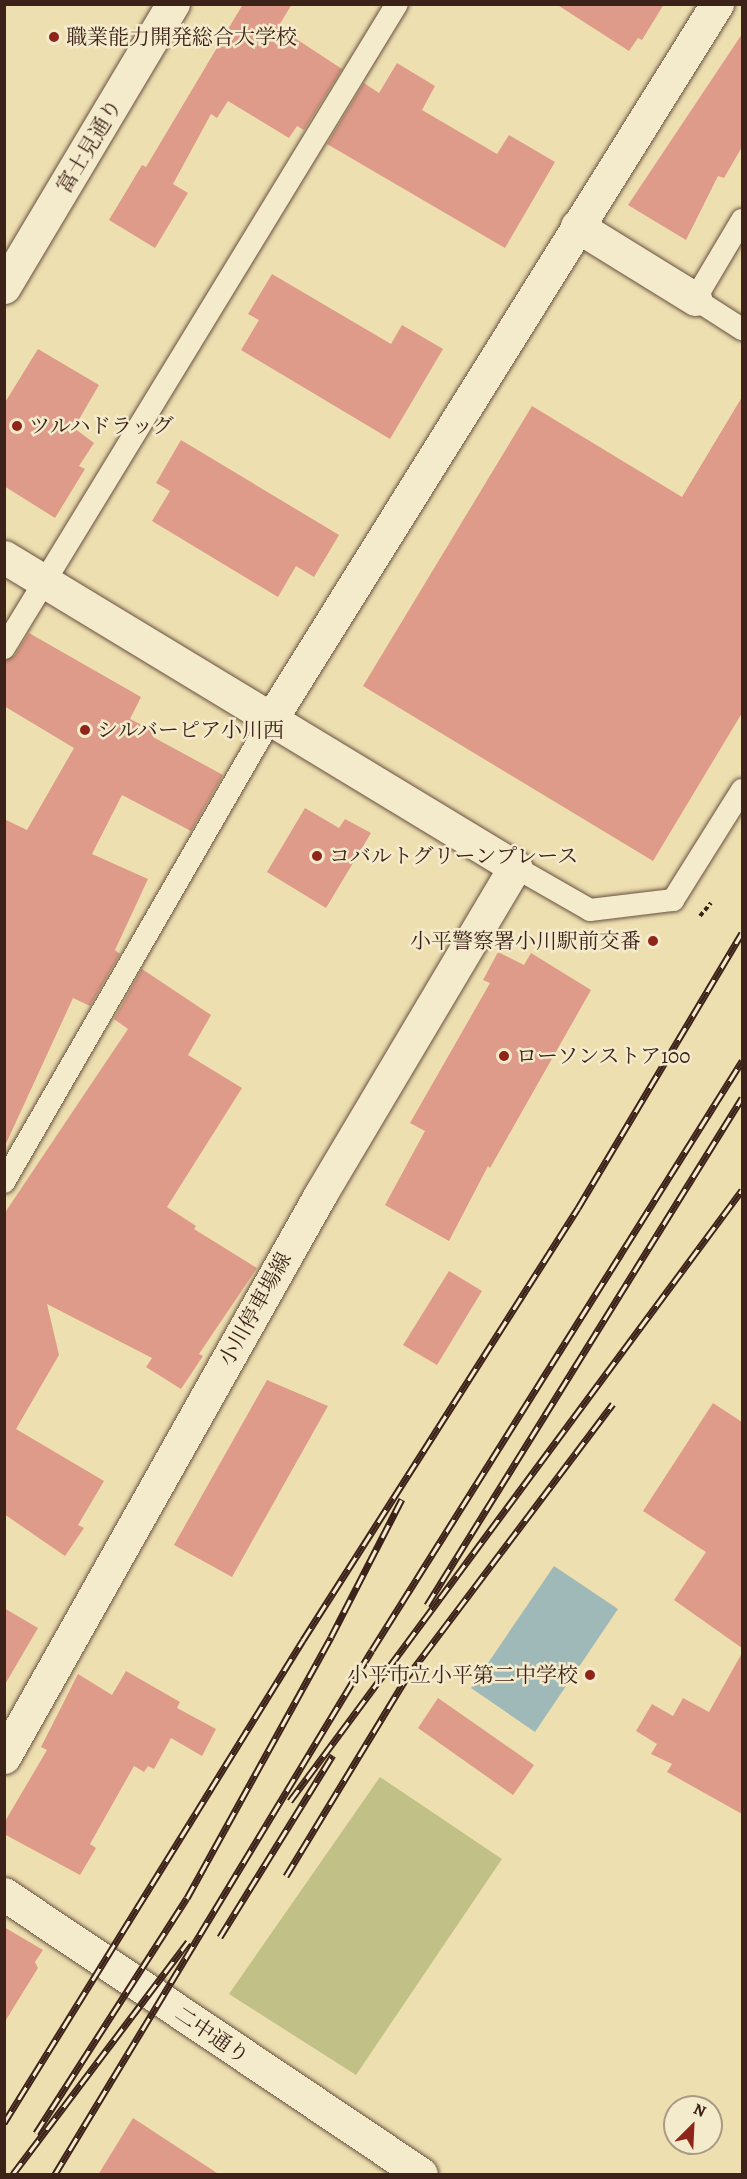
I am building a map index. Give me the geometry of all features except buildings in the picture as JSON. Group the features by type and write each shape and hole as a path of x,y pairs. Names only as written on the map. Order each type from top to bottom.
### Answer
{"street":[{"name":"富士見通り","path":"4,287 172,4"},
{"path":"271,719 717,4"},
{"path":"577,226 695,299"},
{"path":"4,557 515,867"},
{"name":"小川停車場線","path":"4,1757 320,1195 515,867"},
{"name":"二中通り","path":"4,1894 410,2171"}],"lane":[{"path":"4,648 397,4"},
{"path":"742,220 695,299 742,329"},
{"path":"4,1182 271,719"},
{"path":"515,867 590,910 673,900 742,790"}],"green space":[{"path":"380,1777 502,1859 356,2075 229,1994"}],"water":[{"path":"554,1566 618,1609 535,1732 471,1688"}],"railway":[{"path":"4,2123 303,1640 578,1208 742,933"},
{"path":"55,2174 372,1650 742,1061"},
{"path":"427,1605 742,1098"},
{"path":"290,1801 742,1190"},
{"path":"286,1876 407,1677 613,1404"},
{"path":"36,2133 187,1898 331,1637 402,1499"},
{"path":"220,1937 333,1755"},
{"path":"13,2174 188,1942"}],"place":[{"name":"職業能力開発総合大学校","path":"54,37"},
{"name":"ツルハドラッグ","path":"17,426"},
{"name":"シルバーピア小川西","path":"85,730"},
{"name":"コバルトグリーンプレース","path":"317,856"},
{"name":"小平警察署小川駅前交番","path":"653,941"},
{"name":"ローソンストア100","path":"504,1056"},
{"name":"小平市立小平第二中学校","path":"590,1675"}]}
